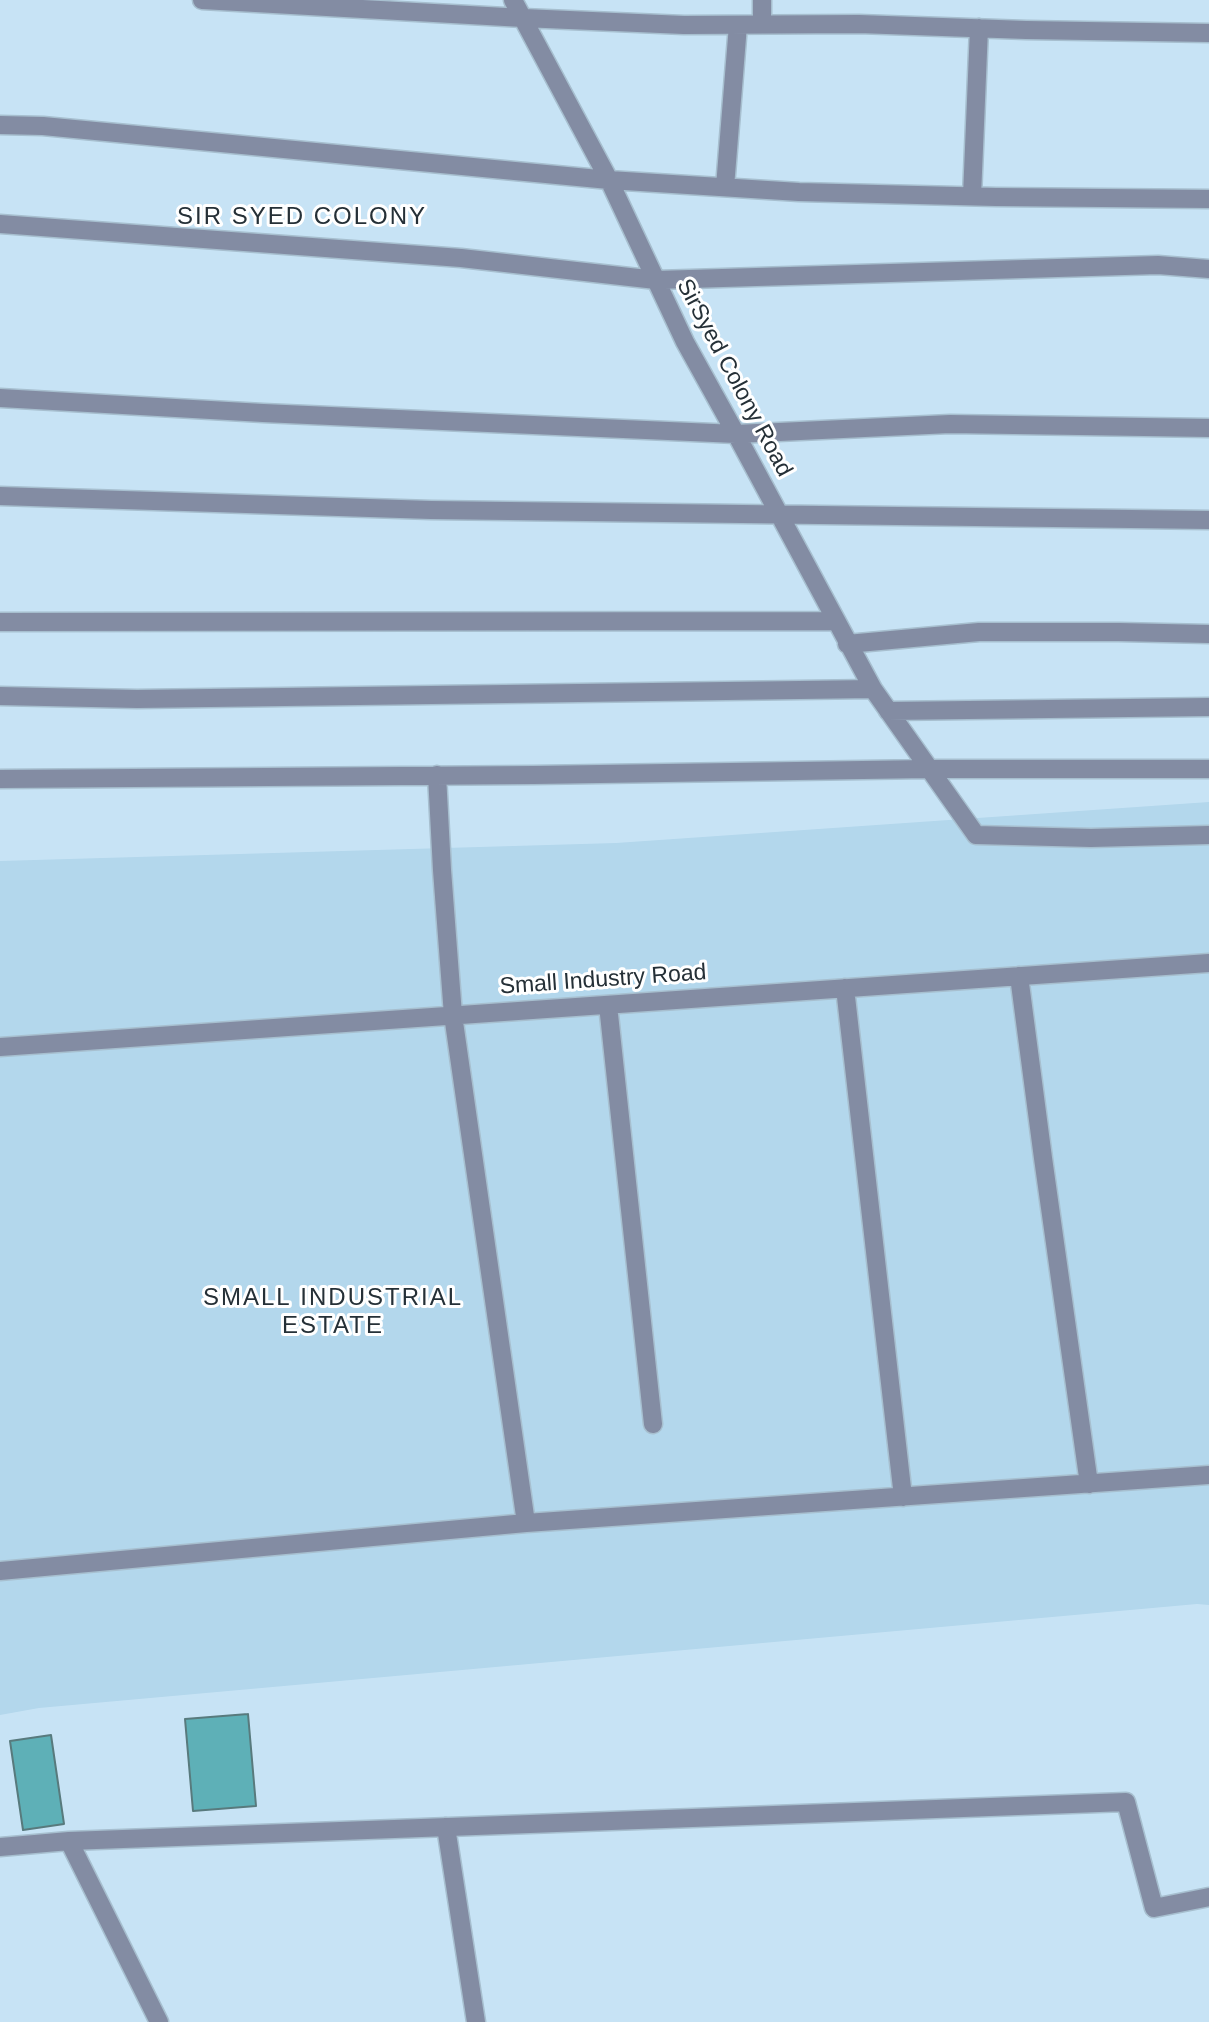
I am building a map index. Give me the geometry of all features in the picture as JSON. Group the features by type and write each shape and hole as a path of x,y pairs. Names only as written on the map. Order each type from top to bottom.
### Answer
{"street":[{"path":"202,0 684,25 859,24 1209,33"},
{"name":"SirSyed Colony Road","path":"513,0 609,180 685,342 873,690 976,835 1091,838 1209,835"},
{"path":"762,0 762,24"},
{"path":"725,187 738,24"},
{"path":"972,196 979,28"},
{"path":"0,125 71,129 609,180 799,192 1209,199"},
{"path":"0,224 461,258 656,280 1158,265 1209,269"},
{"path":"0,397 263,414 736,434 950,425 1209,428"},
{"path":"0,496 431,510 1209,520"},
{"path":"0,622 835,621"},
{"path":"848,643 979,632 1209,634"},
{"path":"0,695 137,699 873,690"},
{"path":"888,711 1209,706"},
{"path":"0,779 928,769 1209,769"},
{"path":"437,775 453,1015 526,1523"},
{"name":"Small Industry Road","path":"0,1047 1209,963"},
{"path":"1019,976 1089,1484"},
{"path":"845,988 903,1497"},
{"path":"608,1005 653,1424"},
{"path":"0,1571 526,1523 1209,1475"},
{"path":"0,1847 69,1841 1126,1802 1154,1908 1209,1898"},
{"path":"446,1826 477,2022"},
{"path":"69,1841 159,2022"}],"shaded area":[{"path":"1209,802 1209,1605 39,1708 0,1715 0,861 616,843"}],"building":[{"path":"248,1714 256,1806 193,1811 185,1719"},
{"path":"51,1735 64,1824 23,1830 10,1741"}],"district":[{"name":"SIR SYED COLONY","path":"302,217"},
{"name":"SMALL INDUSTRIAL ESTATE","path":"333,1312"}]}
